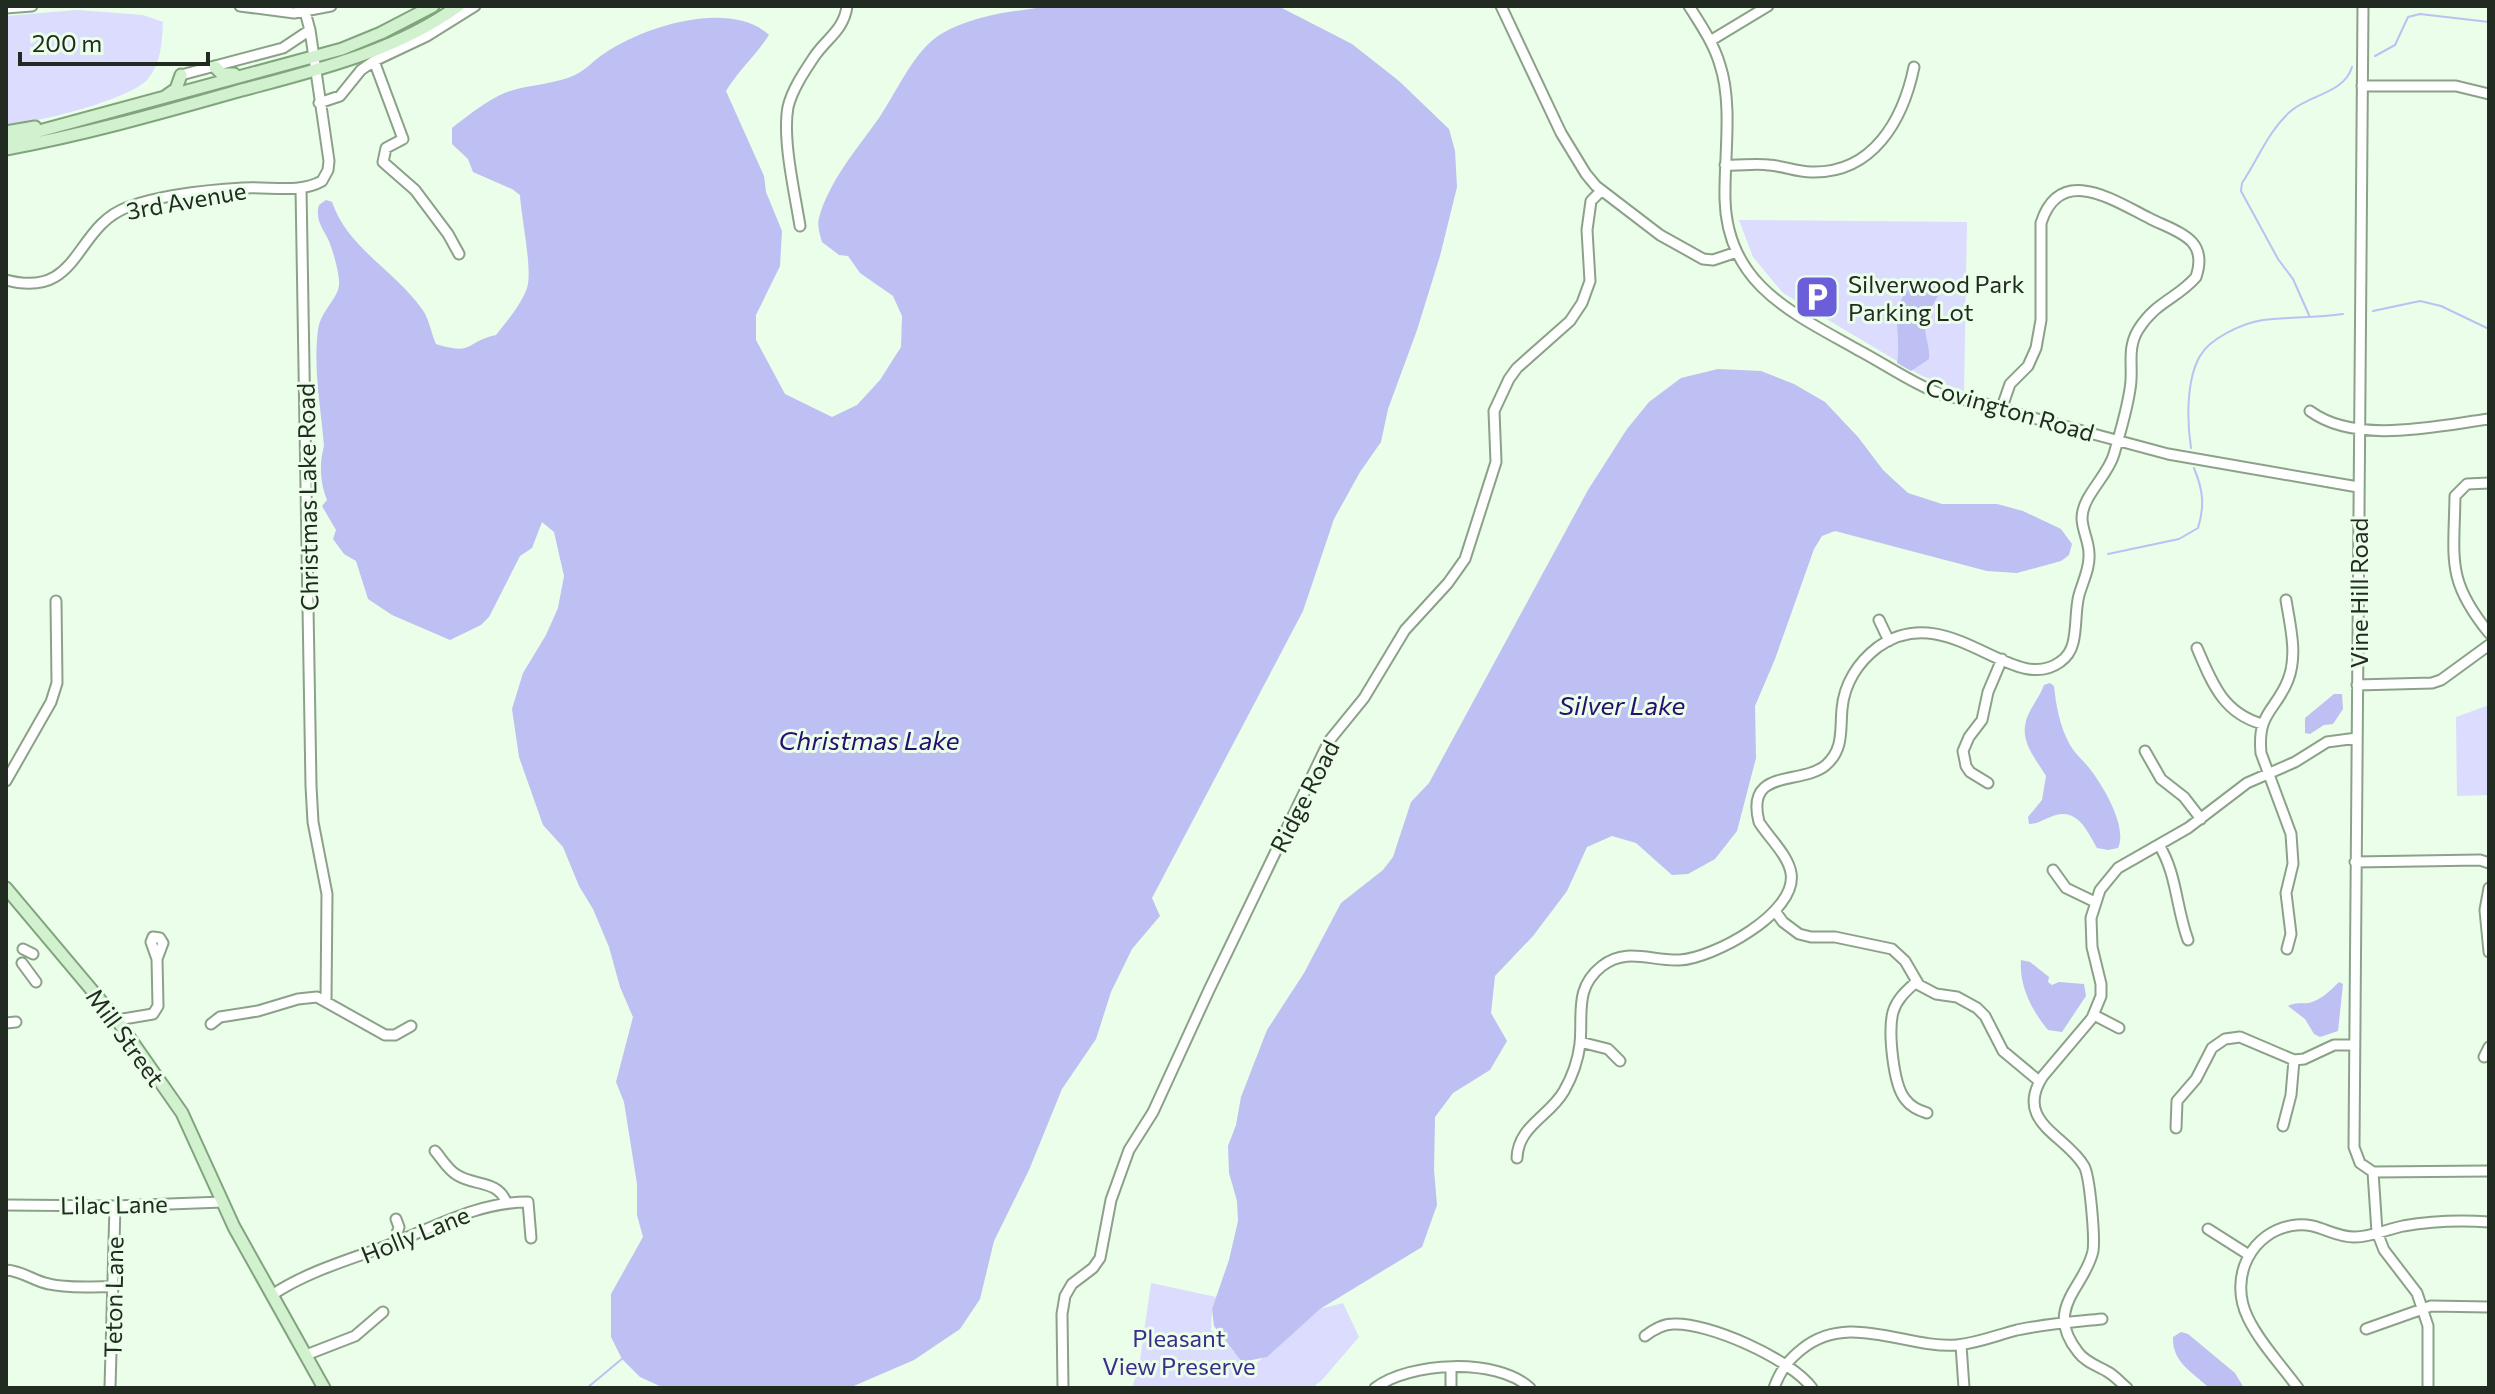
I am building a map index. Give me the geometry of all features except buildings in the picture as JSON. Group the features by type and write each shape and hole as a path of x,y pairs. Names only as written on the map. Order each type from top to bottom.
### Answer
{"main road":[{"path":"6,140 314,57 364,41 433,6"},
{"path":"6,149 161,113 315,70 381,47 422,28 458,6"},
{"path":"215,67 218,72 227,74 263,71"},
{"path":"163,98 173,92 181,75"},
{"path":"6,132 79,122"},
{"name":"Mill Street","path":"6,888 117,1020 182,1113 223,1202 324,1388"}],"street":[{"path":"6,8 32,6"},
{"path":"240,6 283,13 331,6"},
{"path":"319,103 340,96 361,70 374,61 427,36 475,6"},
{"path":"800,226 790,164 788,109 815,55 842,27 847,6"},
{"path":"1501,6 1561,133 1586,174 1601,191 1660,235 1703,259 1713,260 1737,252"},
{"name":"Covington Road","path":"1689,6 1721,67 1727,221 1737,252 1757,284 1799,317 1933,391 2002,407 2168,454 2358,487"},
{"path":"1710,41 1768,6"},
{"name":"Vine Hill Road","path":"2363,6 2354,1147 2360,1163 2373,1172"},
{"path":"301,188 322,181 328,170 314,57 305,12"},
{"path":"181,75 283,48 310,30"},
{"path":"374,61 403,139 386,148 383,162 415,190 459,254"},
{"path":"1725,165 1765,164 1807,172 1823,172 1852,165 1876,148 1891,128 1909,90 1914,67"},
{"path":"2362,86 2456,86 2489,94"},
{"name":"3rd Avenue","path":"6,280 30,284 54,279 106,220 133,205 226,189 301,188"},
{"name":"Christmas Lake Road","path":"301,188 311,786 313,822 327,894 326,1000"},
{"path":"1517,1158 1517,1148 1526,1131 1546,1114 1565,1089 1580,1042 1579,1005 1593,974 1623,956 1677,960 1707,955 1737,939 1775,911 1790,890 1791,870 1759,822 1759,796 1770,783 1808,774 1827,764 1834,755 1842,736 1842,710 1849,681 1867,657 1889,641 1905,635 1935,633 1964,642 2028,671 2057,665 2070,650 2079,594 2090,558 2083,508 2110,467 2131,384 2133,340 2157,306 2196,277 2199,260 2194,244 2188,238 2090,191 2079,190 2059,196 2044,212 2040,233 2041,320 2036,348 2028,366 2010,384 2002,407"},
{"name":"Ridge Road","path":"1063,1388 1062,1314 1065,1296 1072,1284 1093,1268 1100,1258 1111,1200 1129,1150 1153,1112 1329,741 1364,698 1405,630 1448,583 1465,559 1496,462 1494,411 1517,368 1570,321 1582,303 1590,281 1587,230 1591,201 1601,191"},
{"path":"2310,411 2334,425 2359,430 2440,426 2489,419"},
{"path":"2489,483 2467,484 2455,496 2454,556 2458,584 2471,610 2489,633"},
{"path":"2286,600 2291,669 2284,690 2269,708 2262,724 2261,753 2287,819 2293,849 2286,893 2291,934 2287,949"},
{"path":"6,781 51,702 57,683 56,601"},
{"path":"1879,620 1889,641"},
{"path":"2357,685 2432,683 2441,680 2489,645"},
{"path":"2197,648 2224,702 2242,716 2262,724"},
{"path":"1988,783 1970,772 1963,751 1982,720 1988,692 2002,659"},
{"path":"2127,1388 2115,1384 2081,1356 2072,1344 2066,1322 2067,1304 2093,1252 2089,1180 2083,1163 2047,1130 2037,1114 2035,1094 2039,1081 2094,1015 2101,996 2091,932 2095,902 2100,890 2118,868 2201,819 2247,783 2295,762 2327,742 2357,738"},
{"path":"2145,751 2161,779 2184,797 2201,819"},
{"path":"2159,845 2171,868 2178,912 2188,940"},
{"path":"2355,862 2480,860 2489,863"},
{"path":"2053,870 2066,888 2095,902"},
{"path":"2489,888 2485,910 2489,952"},
{"path":"1775,911 1783,922 1799,934 1835,937 1892,949 1905,961 1916,982 1927,991 1957,997 1977,1008 1985,1016 2003,1051 2039,1081"},
{"path":"23,949 33,954"},
{"path":"117,1020 153,1014 158,1006 157,959"},
{"path":"22,963 36,982"},
{"path":"1916,982 1899,999 1891,1022 1891,1034 1899,1089 1910,1104 1927,1113"},
{"path":"211,1024 220,1017 317,997 385,1035 395,1035 411,1026"},
{"path":"2094,1015 2119,1028"},
{"path":"2176,1128 2177,1101 2196,1079 2212,1048 2225,1039 2240,1037 2294,1060 2304,1059 2334,1045 2354,1045"},
{"path":"1580,1042 1608,1049 1620,1061"},
{"path":"2484,1057 2489,1047"},
{"path":"2283,1126 2291,1095 2294,1060"},
{"path":"435,1151 455,1174 495,1187 506,1202 528,1202 531,1238"},
{"path":"2428,1388 2428,1326 2417,1293 2384,1250 2377,1232 2373,1172 2489,1171"},
{"name":"Lilac Lane","path":"6,1205 115,1206 223,1202"},
{"name":"Holly Lane","path":"272,1295 311,1275 475,1210 506,1202"},
{"name":"Teton Lane","path":"110,1388 115,1206"},
{"path":"394,1243 399,1227 396,1219"},
{"path":"2298,1388 2247,1317 2241,1281 2249,1255 2262,1239 2278,1229 2294,1225 2311,1226 2352,1238 2423,1222 2489,1222"},
{"path":"2208,1229 2249,1255"},
{"path":"6,1270 25,1273 36,1281 52,1285 113,1287"},
{"path":"2366,1329 2423,1308 2488,1307"},
{"path":"306,1355 355,1336 383,1312"},
{"path":"1774,1388 1785,1364 1809,1343 1841,1332 1883,1334 1941,1346 1961,1345 2041,1325 2102,1319"},
{"path":"1645,1336 1663,1325 1676,1323 1715,1332 1768,1353 1812,1388"},
{"path":"1961,1345 1964,1388"},
{"path":"1451,1367 1451,1388"},
{"path":"1375,1388 1389,1378 1451,1367 1492,1370 1513,1377 1530,1388"}],"green space":[{"path":"77,10 143,15 163,22 160,53 152,74 137,87 102,103 58,116 6,124 6,16"},
{"path":"1739,220 1967,222 1964,391 1922,376 1783,293 1753,257"},
{"path":"2489,705 2489,795 2457,796 2456,717"},
{"name":"Pleasant View Preserve","path":"1151,1283 1216,1297 1211,1330 1241,1359 1253,1366 1320,1309 1343,1303 1359,1337 1312,1388 1132,1388 1139,1367"}],"water":[{"name":"Christmas Lake","path":"1054,6 1278,6 1352,44 1399,81 1449,129 1455,151 1457,187 1440,256 1388,409 1381,442 1334,519 1303,611 1152,898 1160,916 1132,949 1111,992 1096,1039 1062,1089 1029,1170 994,1241 980,1299 960,1329 914,1360 849,1388 664,1388 640,1377 622,1359 611,1337 611,1294 643,1237 637,1215 637,1184 624,1102 616,1082 633,1017 593,909 579,886 563,847 543,825 519,757 512,709 523,673 558,608 564,576 554,532 542,522 532,548 520,556 489,617 481,625 450,640 392,615 368,599 356,561 344,554 333,539 336,530 322,506 327,500 321,473 324,446 317,374 318,330 337,292 339,281 337,266 319,219 319,205 326,200 332,202 339,218 360,246 411,295 424,313 436,344 457,349 469,347 496,335 517,307 527,288 528,257 520,195 473,172 468,159 452,144 452,128 498,96 575,75 601,55 643,33 688,20 711,18 733,19 753,25 769,35 726,91 764,176 766,192 782,231 780,266 756,315 756,340 785,394 832,417 857,405 880,380 901,347 902,316 893,296 860,273 848,256 839,255 822,242 818,221 830,191 914,61 932,41 954,27 982,18"},
{"path":"1923,279 1935,282 1941,289 1926,321 1929,359 1911,371 1897,363 1897,316 1903,297"},
{"name":"Silver Lake","path":"1718,369 1761,371 1794,384 1825,402 1883,470 1908,493 1942,504 1997,504 2023,511 2061,529 2072,544 2069,555 2061,561 2017,573 1987,571 1835,531 1822,536 1814,549 1755,706 1756,758 1737,831 1715,859 1688,874 1672,875 1636,843 1612,836 1587,847 1567,891 1533,936 1495,976 1491,1013 1507,1041 1490,1070 1453,1093 1435,1117 1437,1205 1422,1247 1320,1309 1267,1357 1242,1362 1214,1326 1212,1309 1229,1260 1238,1221 1237,1201 1229,1173 1228,1146 1241,1097 1267,1030 1304,973 1341,903 1383,870 1393,857 1411,802 1429,783 1588,490 1627,429 1649,402 1681,378"},
{"path":"2050,683 2054,686 2059,716 2067,738 2113,807 2120,829 2118,848 2097,848 2083,825 2065,814 2029,824 2028,817 2042,800 2046,776 2030,750 2025,729 2027,716 2044,685"},
{"path":"2334,694 2342,694 2343,709 2333,724 2324,725 2310,734 2305,733 2305,718"},
{"path":"2021,960 2030,962 2049,977 2048,982 2052,985 2059,982 2084,984 2086,996 2062,1032 2048,1030 2037,1015 2024,989"},
{"path":"2339,982 2343,984 2338,1031 2320,1037 2314,1034 2305,1019 2288,1006 2313,1002"},
{"path":"2181,1332 2188,1334 2235,1373 2244,1388 2209,1388 2190,1372 2176,1354 2174,1346 2173,1337"}],"waterway":[{"path":"2375,56 2395,45 2408,17 2420,14 2489,22"},
{"path":"2309,315 2293,279 2278,259 2241,191 2242,183 2284,117 2300,105 2335,88 2348,76 2352,67"},
{"path":"2373,311 2420,301 2441,306 2489,329"},
{"path":"2191,448 2188,414 2192,377 2200,356 2211,343 2228,332 2255,322 2343,314"},
{"path":"2108,554 2179,539 2198,528 2202,498 2194,468"},
{"path":"587,1388 623,1358"}],"place":[{"name":"Silverwood Park Parking Lot","path":"1817,297"}]}
